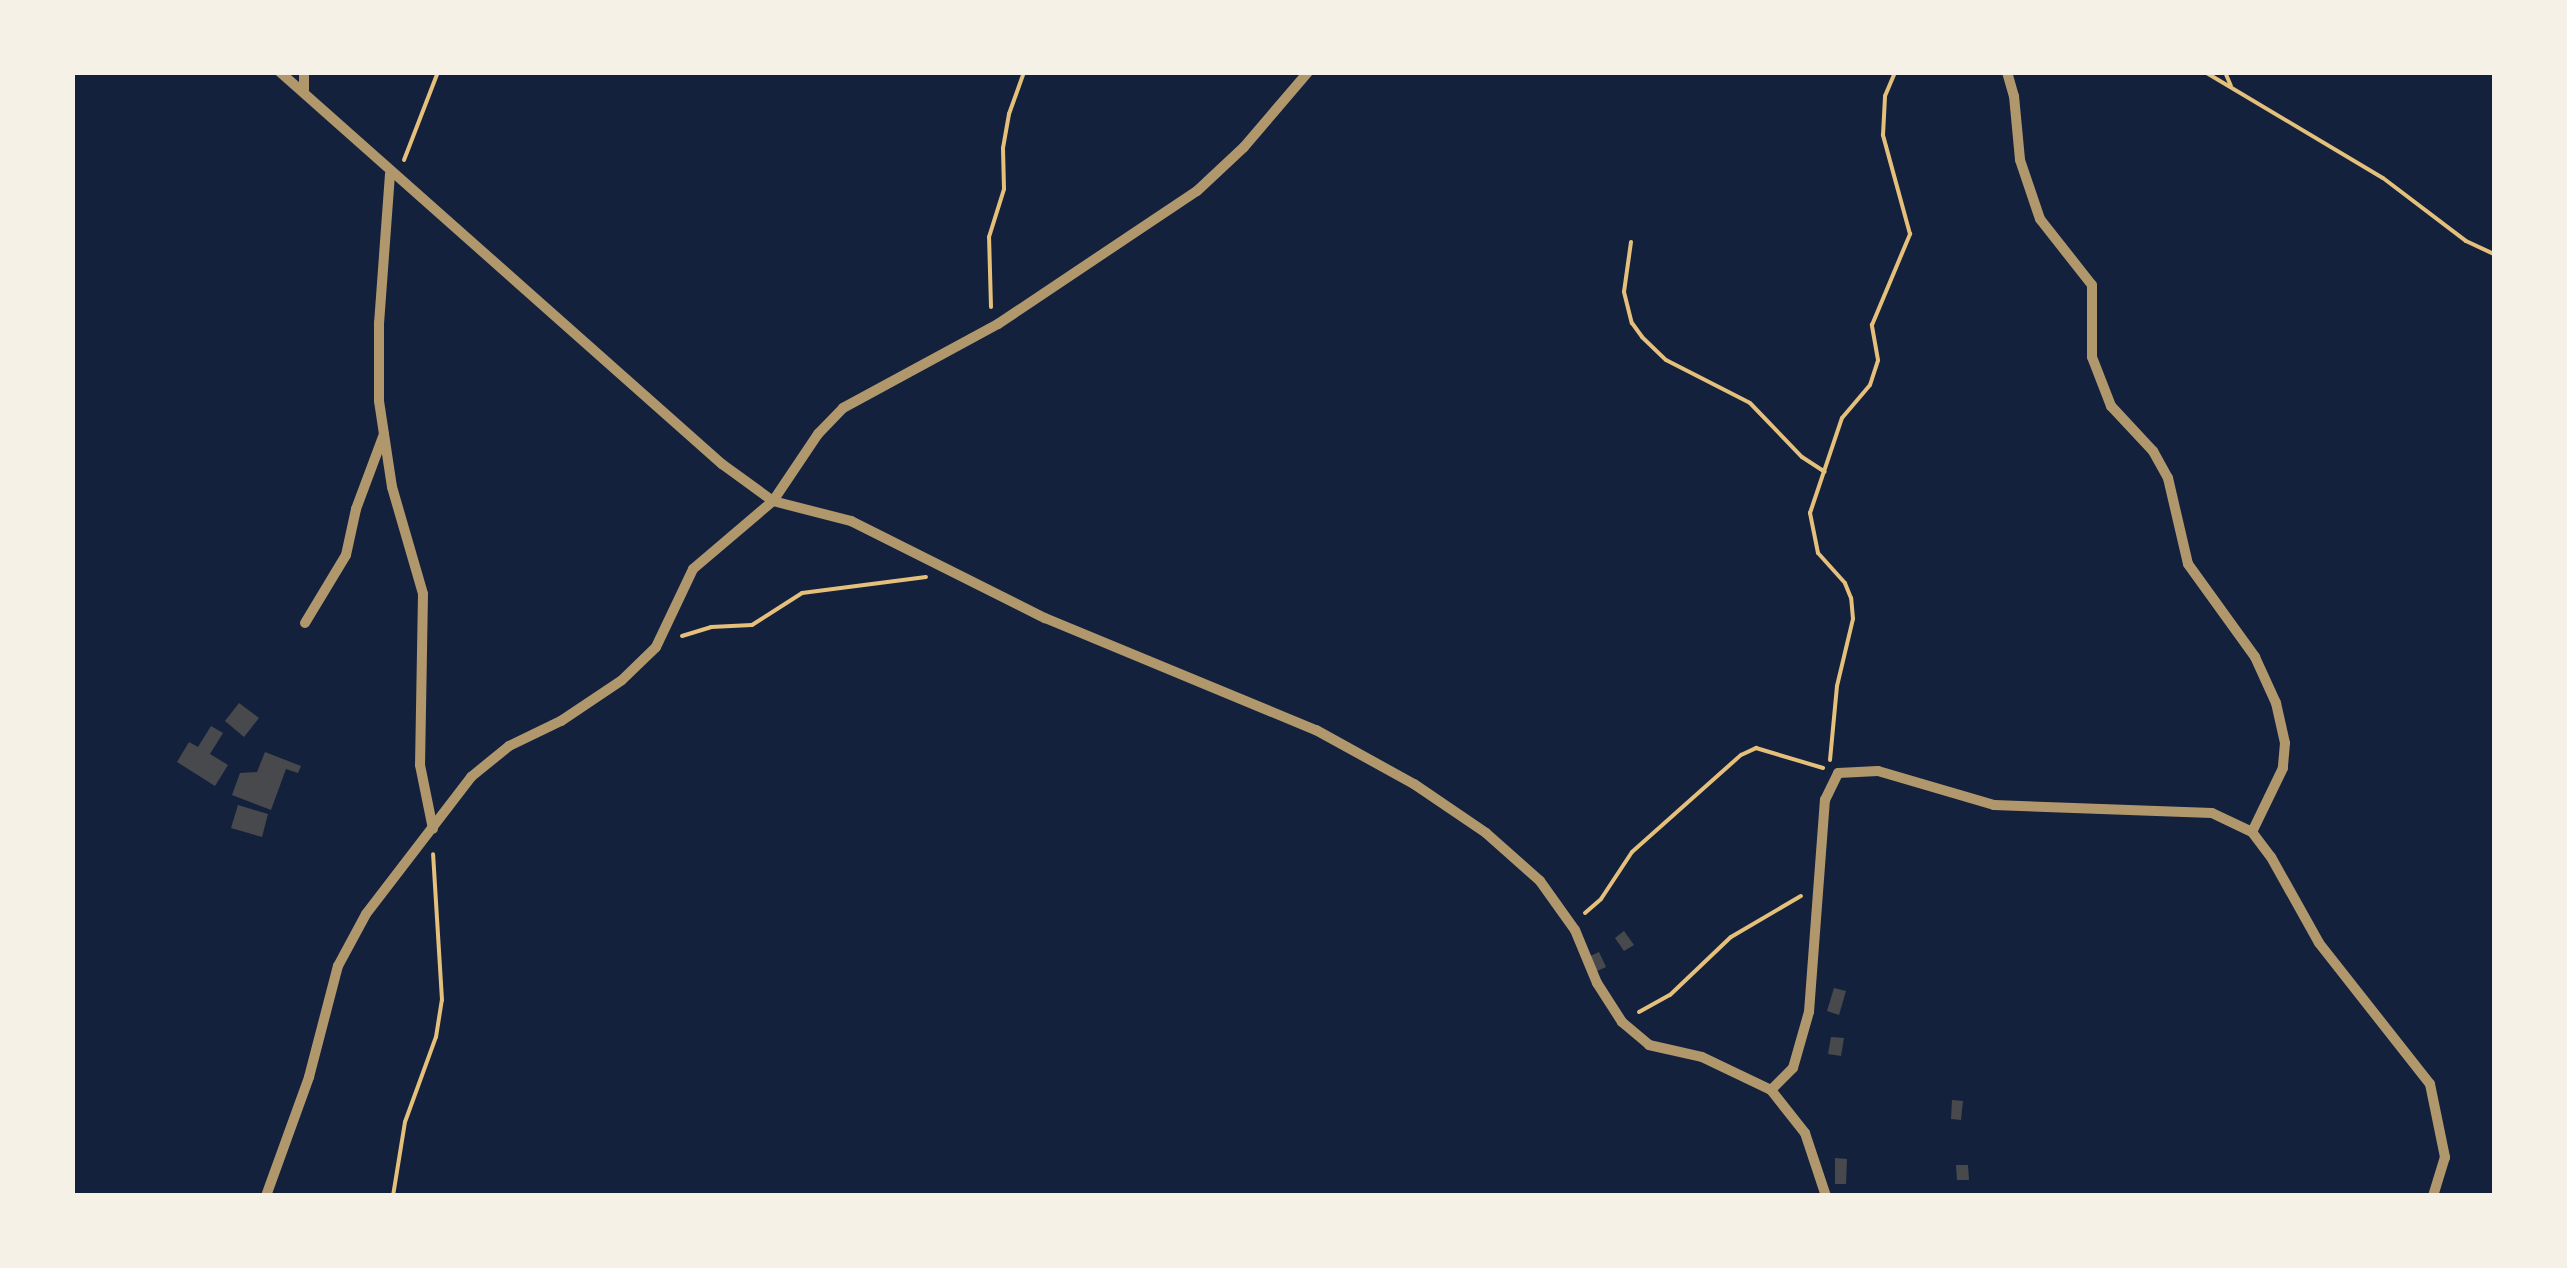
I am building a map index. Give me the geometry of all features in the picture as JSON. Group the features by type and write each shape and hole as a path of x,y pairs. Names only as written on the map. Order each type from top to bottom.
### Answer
{"street":[{"path":"280,72 722,464 773,501 850,521 1045,618 1316,730 1414,784 1486,832 1540,881 1575,930 1597,982 1622,1022 1649,1045 1702,1056 1771,1090 1805,1133 1826,1196"},
{"path":"304,72 304,90"},
{"path":"266,1196 308,1077 338,966 366,914 471,776 509,746 562,721 622,680 656,648 693,568 773,501 818,434 843,408 992,328 1196,191 1244,146 1308,72"},
{"path":"2007,72 2014,96 2020,160 2040,220 2092,286 2092,356 2110,406 2152,450 2168,478 2188,564 2255,657 2276,703 2286,743 2283,768 2252,832"},
{"path":"393,176 379,322 378,401 392,487 423,594 420,766 432,830"},
{"path":"305,623 346,555 360,497 384,434"},
{"path":"1771,1090 1793,1068 1809,1012 1828,790 1838,773 1878,771 1994,805 2212,813 2252,832 2319,943 2430,1084 2446,1157 2433,1196"}],"path":[{"path":"393,176 438,72"},
{"path":"992,328 990,237 1004,188 1003,148 1009,114 1024,72"},
{"path":"1828,790 1837,686 1852,620 1846,583 1818,553 1810,524 1842,418 1870,385 1878,360 1872,325 1910,234 1883,135 1884,96 1895,72"},
{"path":"2205,72 2383,178 2466,240 2494,254"},
{"path":"2225,72 2231,86"},
{"path":"1631,242 1624,292 1632,322 1642,337 1666,360 1750,402 1802,456 1825,472"},
{"path":"656,648 696,630 752,624 802,593 872,587 950,572"},
{"path":"1575,930 1632,852 1741,755 1756,748 1829,770"},
{"path":"393,1196 405,1122 436,1037 442,1000 432,830"},
{"path":"1622,1022 1670,994 1731,937 1805,893 1820,873"}],"building":[{"path":"239,703 259,718 244,737 225,721"},
{"path":"211,726 223,733 210,754 228,765 215,786 177,762 189,742 198,747"},
{"path":"265,752 301,766 298,773 286,769 271,810 232,795 240,773 257,772"},
{"path":"238,805 268,814 262,837 231,828"},
{"path":"1624,931 1634,945 1624,951 1615,938"},
{"path":"1599,952 1606,967 1595,972 1588,957"},
{"path":"1834,988 1846,991 1839,1015 1827,1011"},
{"path":"1831,1037 1844,1038 1841,1056 1828,1054"},
{"path":"1952,1100 1963,1101 1961,1120 1951,1119"},
{"path":"1835,1158 1847,1159 1846,1184 1835,1184"},
{"path":"1956,1165 1968,1165 1969,1180 1957,1180"}]}
